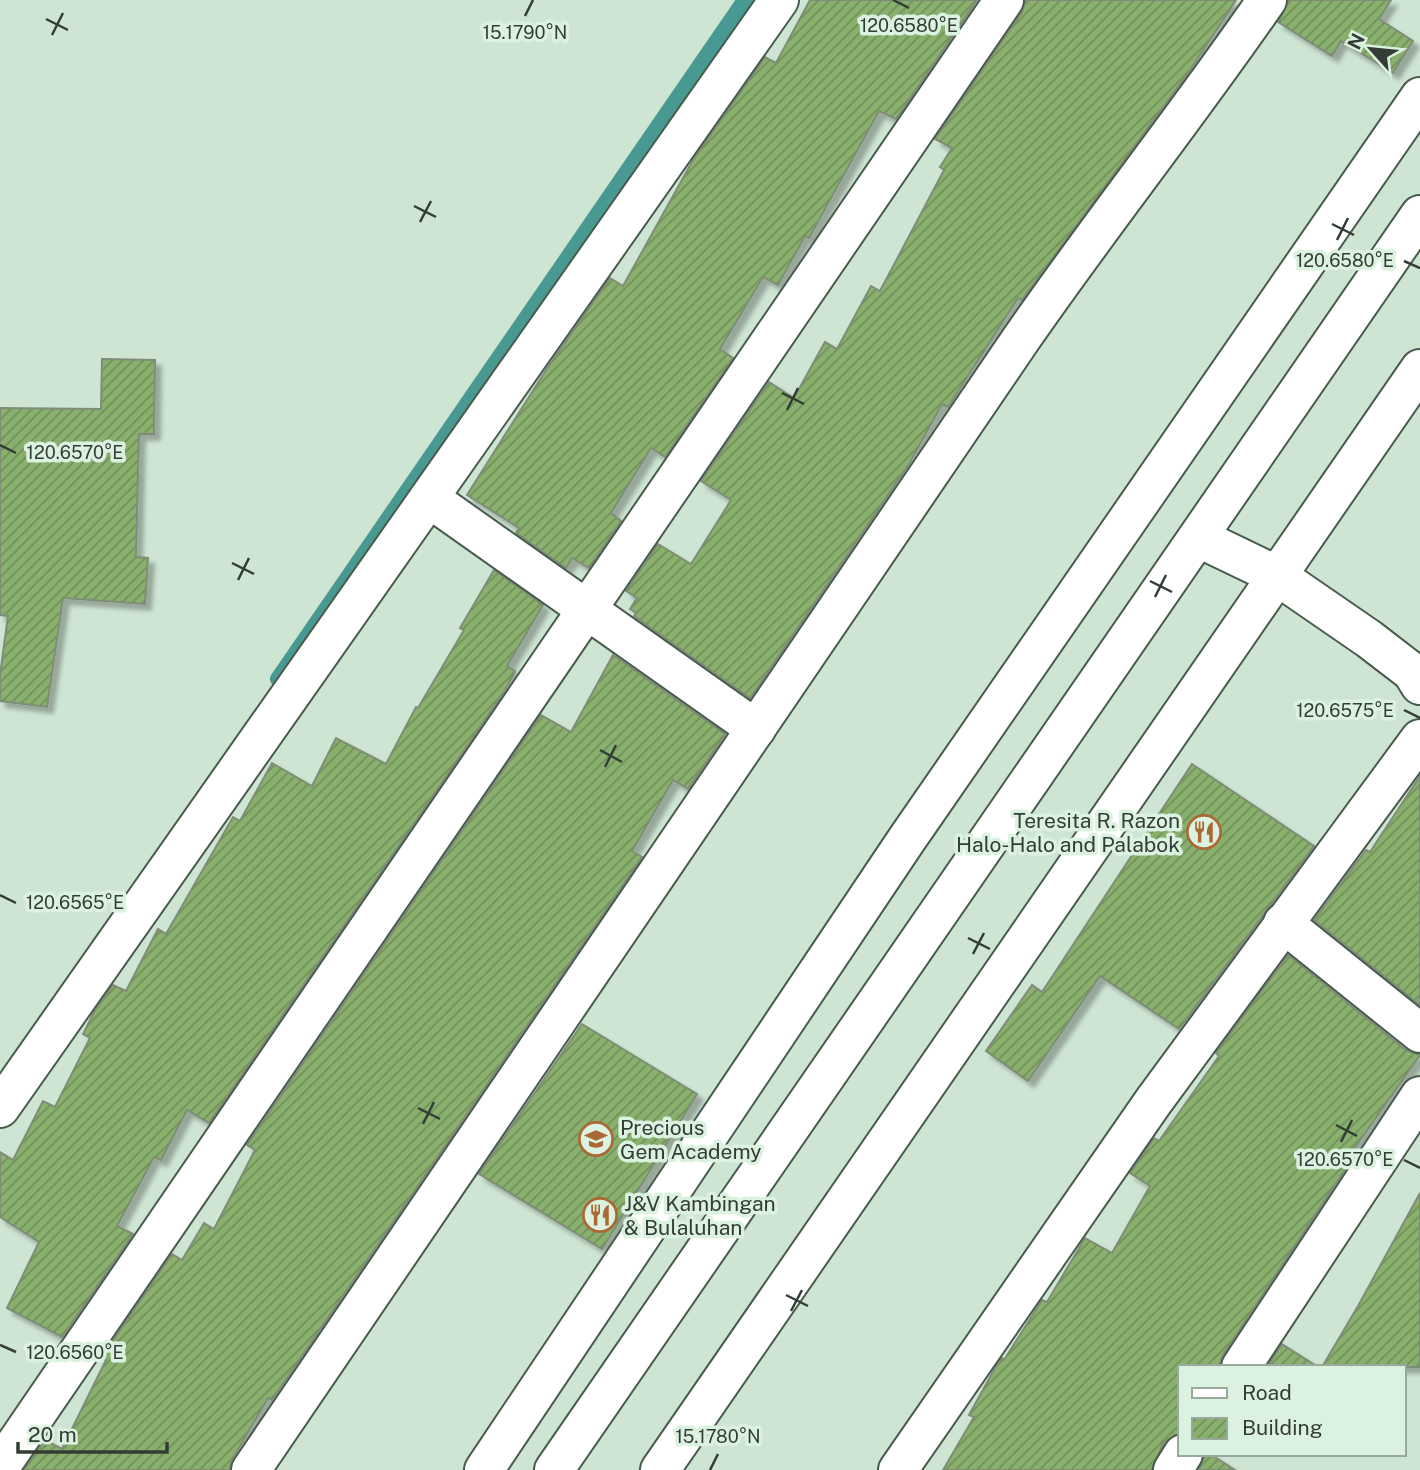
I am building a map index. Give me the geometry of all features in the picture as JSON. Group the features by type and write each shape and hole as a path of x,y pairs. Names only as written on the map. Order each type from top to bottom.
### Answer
{"street":[{"path":"0,1108 779,0"},
{"path":"0,1467 1004,0"},
{"path":"251,1470 1023,337 1205,91 1267,0"},
{"path":"484,1470 907,839 1420,97"},
{"path":"554,1470 783,1134 1199,538 1420,215"},
{"path":"660,1470 1420,369"},
{"path":"429,498 757,729"},
{"path":"1199,538 1276,575 1369,639 1412,672 1420,685"},
{"path":"898,1470 1153,1102 1420,739"},
{"path":"1283,923 1420,1033"},
{"path":"1242,1365 1420,1096"}],"building":[{"path":"810,0 977,0 896,119 879,111 809,238 805,236 778,285 763,277 720,349 733,358 665,457 651,448 611,513 621,521 589,568 572,558 566,568 516,533 519,528 467,495 546,370 610,278 623,286 693,160 765,57 776,63"},
{"path":"1026,0 1236,0 1188,73 1022,300 1018,298 948,407 942,404 909,464 750,698 634,616 636,613 630,609 637,598 626,591 658,544 691,564 731,500 701,481 769,382 794,398 825,342 837,349 871,286 880,291 944,170 940,167 952,148 935,139 1022,12"},
{"path":"1289,0 1391,0 1379,19 1413,41 1393,73 1341,41 1332,56 1278,22"},
{"path":"102,359 155,360 154,434 139,434 136,557 148,558 145,604 63,598 47,707 0,701 0,675 8,616 0,615 0,408 101,409"},
{"path":"494,570 543,605 507,666 515,671 504,692 209,1123 187,1110 161,1160 154,1157 117,1226 133,1234 62,1337 7,1308 39,1242 0,1217 0,1152 13,1160 43,1101 55,1107 90,1038 83,1034 94,1012 113,985 126,991 158,929 166,934 233,817 240,821 272,763 312,786 336,738 386,764 416,707 418,708 464,630 460,628"},
{"path":"613,655 725,734 688,789 673,780 632,851 642,857 272,1400 268,1398 233,1458 229,1470 24,1470 45,1440 62,1449 106,1360 101,1358 172,1254 182,1260 204,1223 214,1229 255,1150 247,1145 541,715 571,732"},
{"path":"1192,764 1314,846 1179,1029 1100,976 1028,1081 986,1051 1032,985 1042,992"},
{"path":"1420,776 1420,1005 1314,920 1366,850 1370,852"},
{"path":"1288,955 1406,1050 1420,1055 1342,1166 1346,1168 1223,1355 1220,1365 1178,1365 1178,1434 1164,1442 1151,1470 943,1470 974,1417 969,1415 995,1368 1002,1358 1004,1360 1042,1300 1047,1302 1085,1238 1112,1253 1150,1186 1130,1173 1154,1138 1159,1141 1219,1056 1216,1053"},
{"name":"Precious Gem Academy","path":"582,1024 697,1094 602,1249 479,1174"},
{"path":"1420,1193 1420,1367 1323,1365"},
{"path":"1282,1344 1315,1365 1268,1365"},
{"path":"1204,1456 1213,1456 1235,1470 1199,1470"}],"waterway":[{"path":"278,679 745,0"}],"place":[{"name":"Teresita R. Razon Halo-Halo and Palabok","path":"1204,832"},
{"name":"Precious Gem Academy","path":"596,1139"},
{"name":"J&V Kambingan & Bulaluhan","path":"600,1215"}]}
